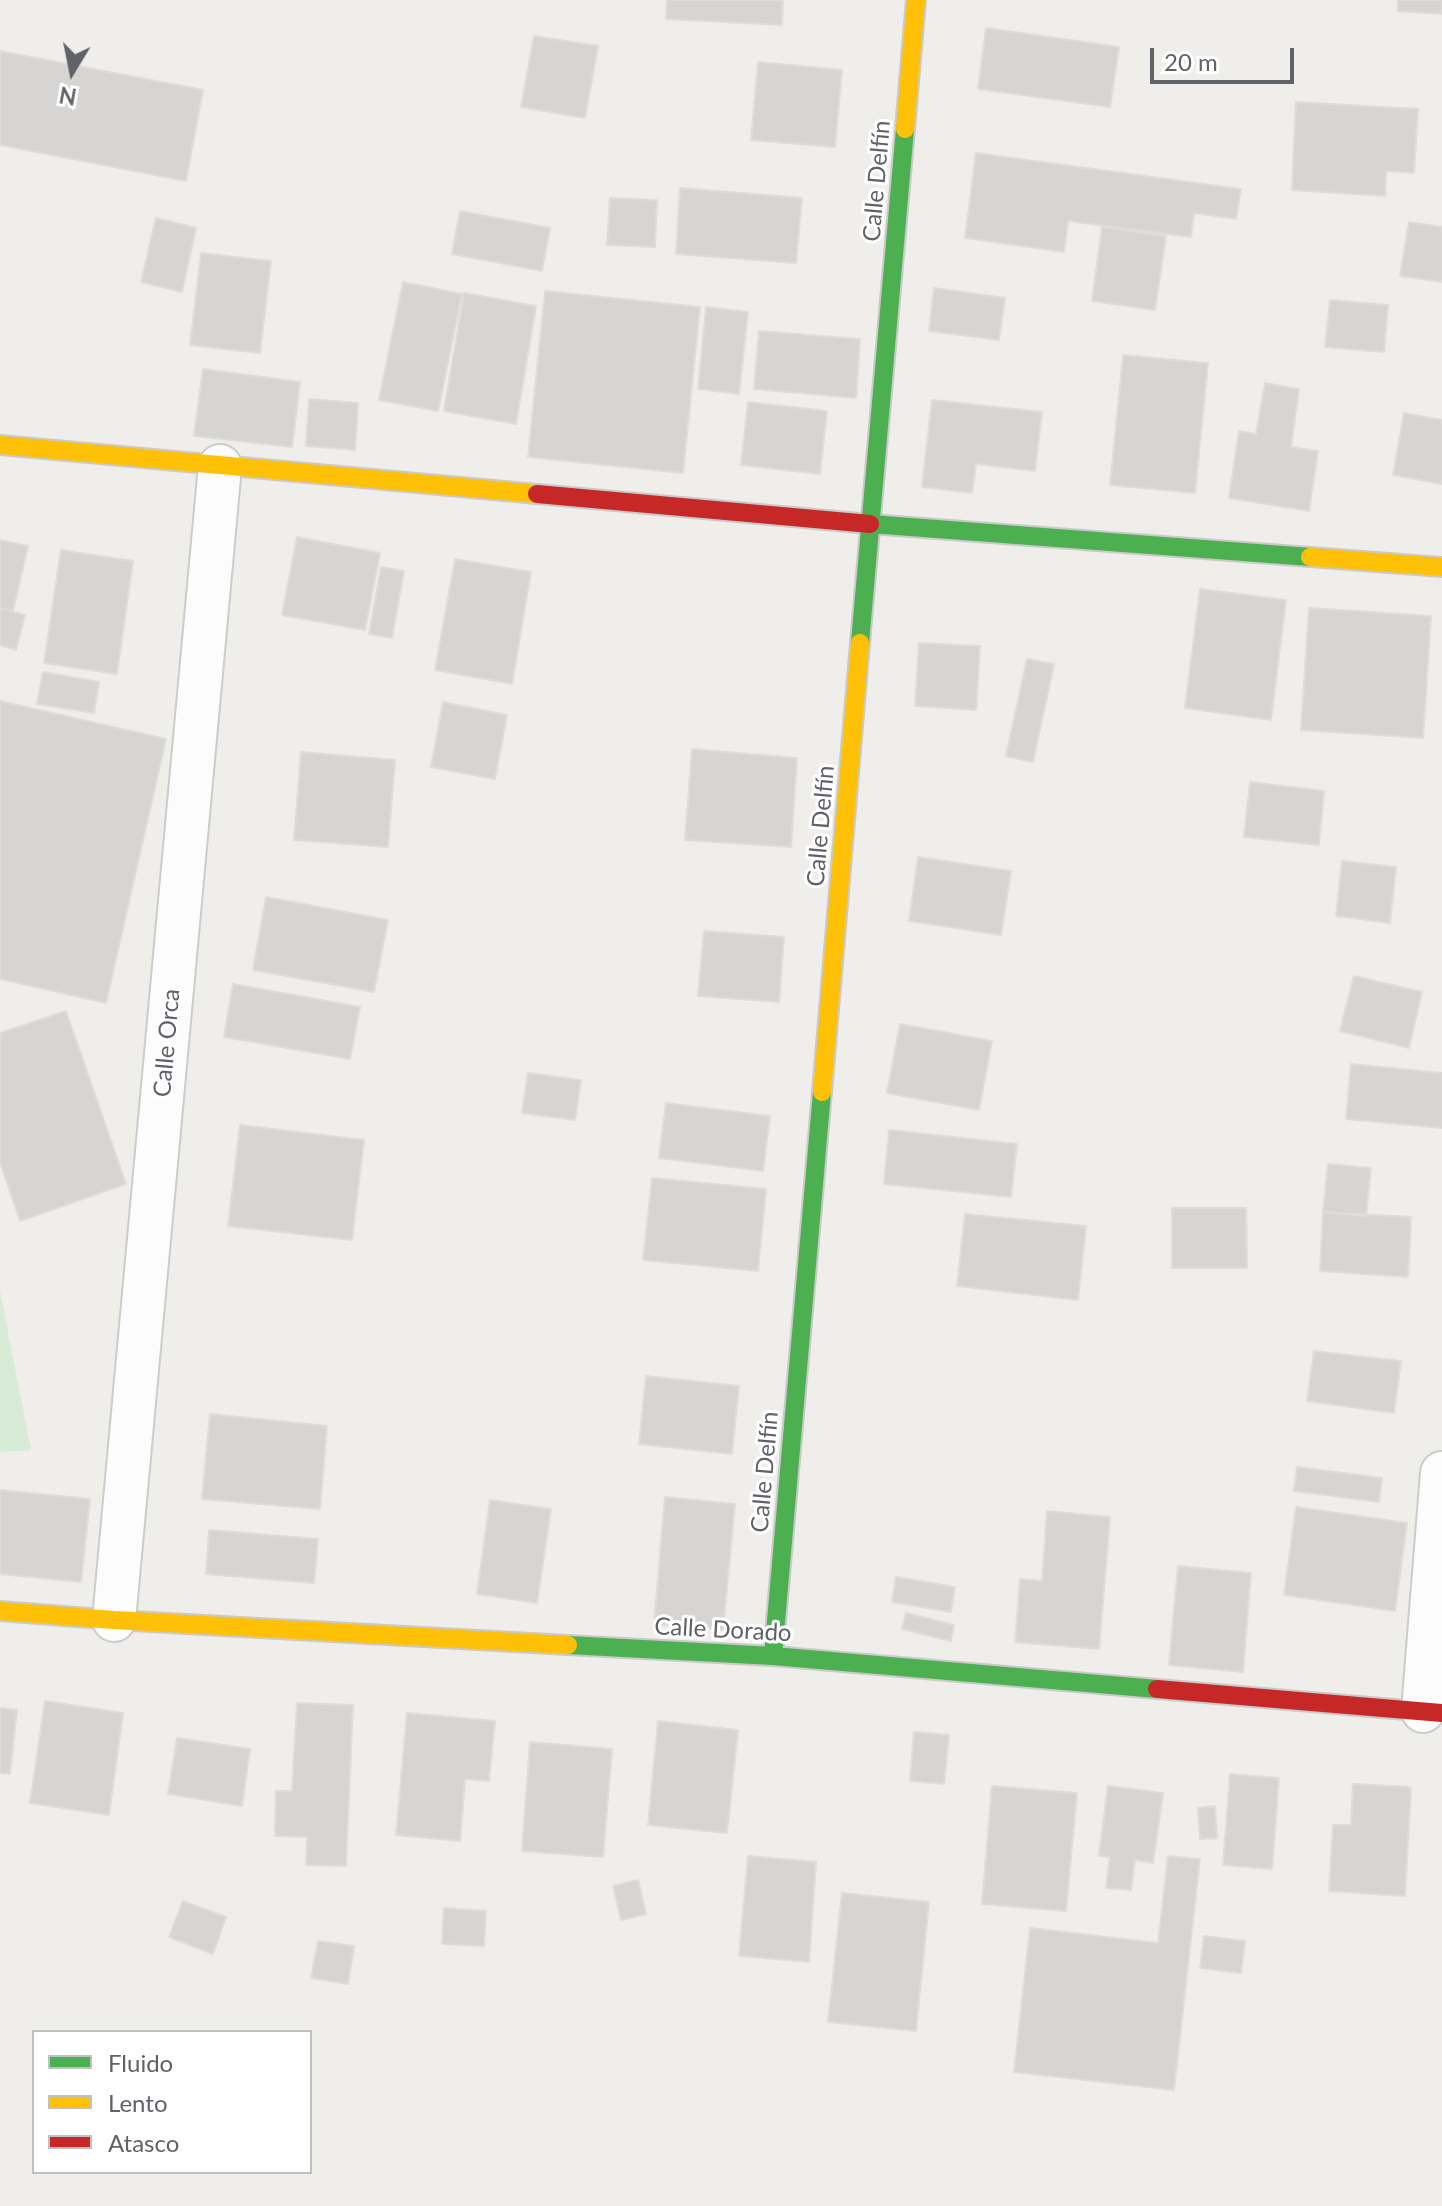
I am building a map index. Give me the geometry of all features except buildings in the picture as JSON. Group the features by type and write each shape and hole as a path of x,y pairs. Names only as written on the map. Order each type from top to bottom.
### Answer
{"street":[{"name":"Calle Delfín","path":"773,1656 916,0"},
{"path":"0,445 871,524 1442,567"},
{"name":"Calle Orca","path":"114,1620 220,466"},
{"path":"1432,1712 1442,1473"},
{"name":"Calle Dorado","path":"0,1611 773,1656 1432,1712"}],"green space":[{"path":"0,1291 31,1450 0,1452"}],"traffic: fast":[{"path":"860,643 905,129"},
{"path":"870,524 1310,557"},
{"path":"773,1656 822,1092"},
{"path":"568,1645 773,1656 1157,1689"}],"traffic: slow":[{"path":"905,129 916,0"},
{"path":"0,445 537,494"},
{"path":"1310,557 1442,567"},
{"path":"822,1092 860,643"},
{"path":"0,1611 568,1645"}],"traffic: jam":[{"path":"537,494 870,524"},
{"path":"1157,1689 1442,1713"}]}
